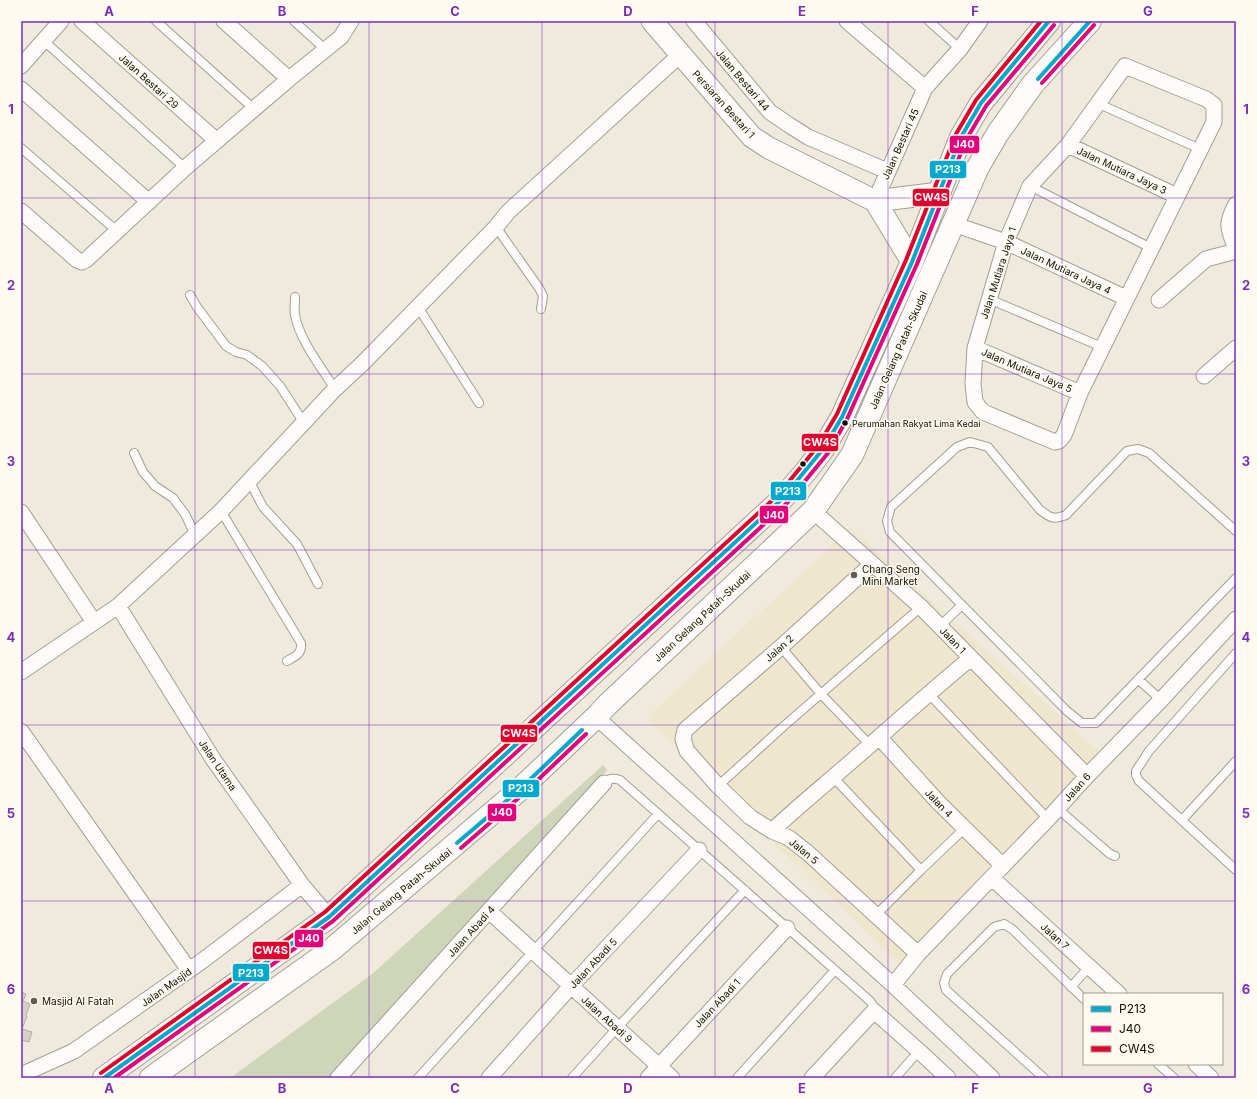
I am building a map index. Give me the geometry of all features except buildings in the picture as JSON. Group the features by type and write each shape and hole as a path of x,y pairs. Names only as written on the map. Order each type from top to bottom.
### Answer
{"main road":[{"path":"104,1078 329,917 782,499 815,459 842,417 912,262 961,138 982,103 1049,21"},
{"name":"Jalan Gelang Patah-Skudai","path":"151,1078 331,950 518,791 596,717 606,705 813,511 852,455 978,167 998,133 1033,84 1090,21"}],"street":[{"path":"21,66 61,21"},
{"name":"Jalan Bestari 29","path":"82,21 217,141"},
{"path":"224,21 289,79"},
{"name":"Persiaran Bestari 1","path":"652,21 752,137 769,148 875,200"},
{"name":"Jalan Bestari 44","path":"694,21 770,112 788,125 808,136 887,171"},
{"path":"847,21 925,88"},
{"name":"Jalan Bestari 45","path":"875,200 925,88 960,49 980,21"},
{"path":"21,211 77,260 82,262 86,260 118,232 185,168 289,79 342,38 351,22"},
{"path":"21,672 118,606 221,511 250,482 335,389 418,307 496,227 508,212 681,54"},
{"name":"Jalan Mutiara Jaya 1","path":"1080,393 1064,435 1060,440 1055,442 983,412 975,402 973,384 975,348 1006,242 1030,186 1068,145 1125,66 1206,99 1214,105 1214,122 1200,149"},
{"path":"21,89 149,202"},
{"name":"Jalan Mutiara Jaya 3","path":"1068,145 1177,196"},
{"path":"1080,393 1200,149"},
{"path":"912,262 875,200 940,193"},
{"path":"1159,300 1206,259 1236,250 1229,232 1228,221 1236,204"},
{"name":"Jalan Mutiara Jaya 4","path":"953,224 1006,242 1126,298"},
{"name":"Jalan Mutiara Jaya 5","path":"975,348 1080,393"},
{"path":"1204,376 1236,348"},
{"name":"Jalan 1","path":"813,511 921,607 1087,776"},
{"path":"21,512 94,622"},
{"name":"Jalan 2","path":"685,730 781,647 872,564"},
{"name":"Jalan Utama","path":"118,606 213,760 302,885 329,917"},
{"name":"Jalan 6","path":"893,985 918,954 1053,814 1087,776 1161,700 1236,619"},
{"path":"772,831 797,807 928,693 971,658"},
{"path":"596,717 893,985 992,1078"},
{"name":"Jalan 5","path":"685,730 683,739 687,750 718,786 750,817 772,831 789,838 808,853 918,954"},
{"path":"21,731 189,970"},
{"name":"Jalan 4","path":"874,741 1003,866"},
{"name":"Jalan Abadi 4","path":"340,1078 604,783"},
{"name":"Jalan Abadi 5","path":"489,1078 571,986 699,850"},
{"name":"Jalan 7","path":"992,878 1118,993"},
{"name":"Jalan Masjid","path":"21,1075 74,1051 189,970 302,885"},
{"name":"Jalan Abadi 9","path":"489,911 672,1078"},
{"name":"Jalan Abadi 1","path":"648,1078 787,928"},
{"path":"812,1078 874,1011 919,1050 948,1078"},
{"path":"1197,1065 1211,1078"}],"lane":[{"path":"156,21 254,109"},
{"path":"294,21 326,50"},
{"path":"929,21 960,49"},
{"path":"44,41 185,168"},
{"path":"1099,104 1200,149"},
{"path":"21,148 118,232"},
{"path":"1030,186 1151,248"},
{"path":"496,227 539,288 543,296 541,309"},
{"path":"190,295 197,307 226,346 236,352 247,355 262,366 280,386 304,423"},
{"path":"295,297 295,315 299,328 311,352 335,389"},
{"path":"989,299 1102,347"},
{"path":"418,307 479,403"},
{"path":"1236,531 1149,453 1138,449 1127,451 1066,515 1058,518 1050,518 1040,510 988,447 970,442 957,447 891,507 887,521 890,532 962,606 1082,723 1096,723 1236,578"},
{"path":"134,453 143,472 155,486 173,498 185,514 195,535"},
{"path":"250,482 263,507 296,544 318,584"},
{"path":"221,511 301,643 302,649 300,654 287,661"},
{"path":"940,626 962,606"},
{"path":"718,786 921,607"},
{"path":"781,647 821,694 874,741"},
{"path":"1236,653 1149,751 1136,771 1136,776 1139,781 1236,870"},
{"path":"1138,679 1161,700"},
{"path":"928,693 1053,814 1115,856"},
{"path":"1182,820 1236,761"},
{"path":"833,777 921,870"},
{"path":"604,783 608,779 613,778 620,780 870,1001 874,1006 874,1011"},
{"path":"418,1078 658,814"},
{"path":"876,915 965,828"},
{"path":"572,1078 745,890"},
{"path":"1044,1078 946,990 944,983 947,974 994,927 1004,924 1012,929 1083,998"},
{"path":"1071,987 1089,967"},
{"path":"737,1078 835,970"},
{"path":"894,1078 919,1050"},
{"path":"1159,1065 1174,1078"}],"shaded area":[{"path":"851,528 1109,761 910,975 646,718"}],"green space":[{"path":"603,765 607,770 329,1078 230,1078 371,975"}],"transit line":[{"name":"CW4S","path":"101,1073 325,912 778,495 818,446 837,414 906,260 956,134 976,100 1041,21"},
{"name":"P213","path":"104,1078 329,917 782,499 823,449 842,417 912,262 961,137 981,103 1049,21"},
{"name":"P213","path":"1038,79 1090,21"},
{"name":"J40","path":"114,1078 333,921 787,503 828,453 847,419 917,264 966,140 986,106 1054,25"},
{"name":"J40","path":"1042,83 1094,25"},
{"name":"P213","path":"457,843 518,791 582,730"},
{"name":"J40","path":"461,848 522,795 586,734"}],"place":[{"name":"Perumahan Rakyat Lima Kedai","path":"845,423"},
{"name":"Chang Seng Mini Market","path":"854,575"},
{"name":"Masjid Al Fatah","path":"34,1001"}]}
